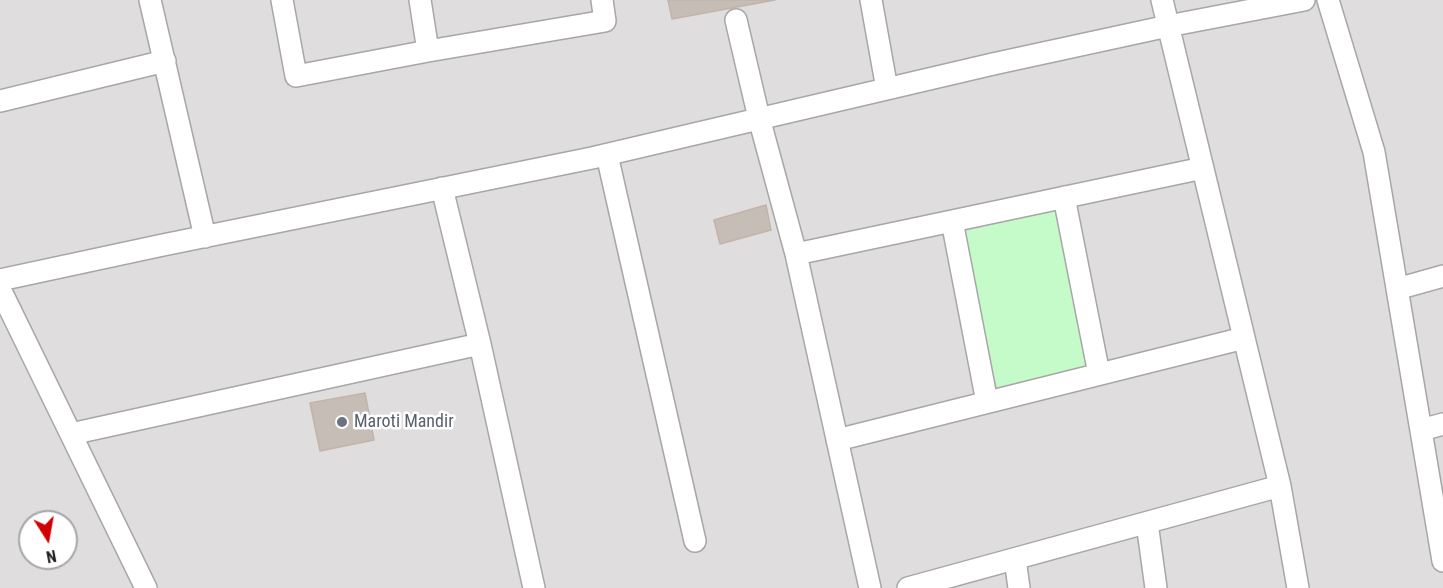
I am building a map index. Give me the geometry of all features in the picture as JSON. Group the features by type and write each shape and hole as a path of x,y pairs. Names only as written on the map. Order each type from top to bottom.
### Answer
{"street":[{"path":"150,0 205,237"},
{"path":"282,0 296,76 605,21 602,0"},
{"path":"420,0 428,51"},
{"path":"871,0 887,89"},
{"path":"1162,0 1280,486 1298,588"},
{"path":"0,280 607,155 759,118 1168,26 1304,0"},
{"path":"1328,0 1374,152 1443,561"},
{"path":"736,20 759,118 796,254 870,588"},
{"path":"0,101 165,61"},
{"path":"607,155 694,542"},
{"path":"796,254 1203,168"},
{"path":"442,188 480,344 534,588"},
{"path":"1064,197 1099,374"},
{"path":"952,221 987,402"},
{"path":"1397,289 1443,276"},
{"path":"0,289 146,588"},
{"path":"837,440 1244,338"},
{"path":"71,434 480,344"},
{"path":"1421,430 1443,424"},
{"path":"908,588 1280,486"},
{"path":"1146,523 1156,588"},
{"path":"1015,559 1019,588"}],"shaded area":[{"path":"0,0 1443,0 1443,588 0,588"}],"green space":[{"path":"1057,209 1087,366 997,387 963,232"}],"building":[{"path":"668,0 775,0 672,19"},
{"path":"766,205 771,230 720,244 714,220"},
{"name":"Maroti Mandir","path":"365,393 374,440 320,451 310,403"}],"place":[{"name":"Maroti Mandir","path":"342,422"}]}
